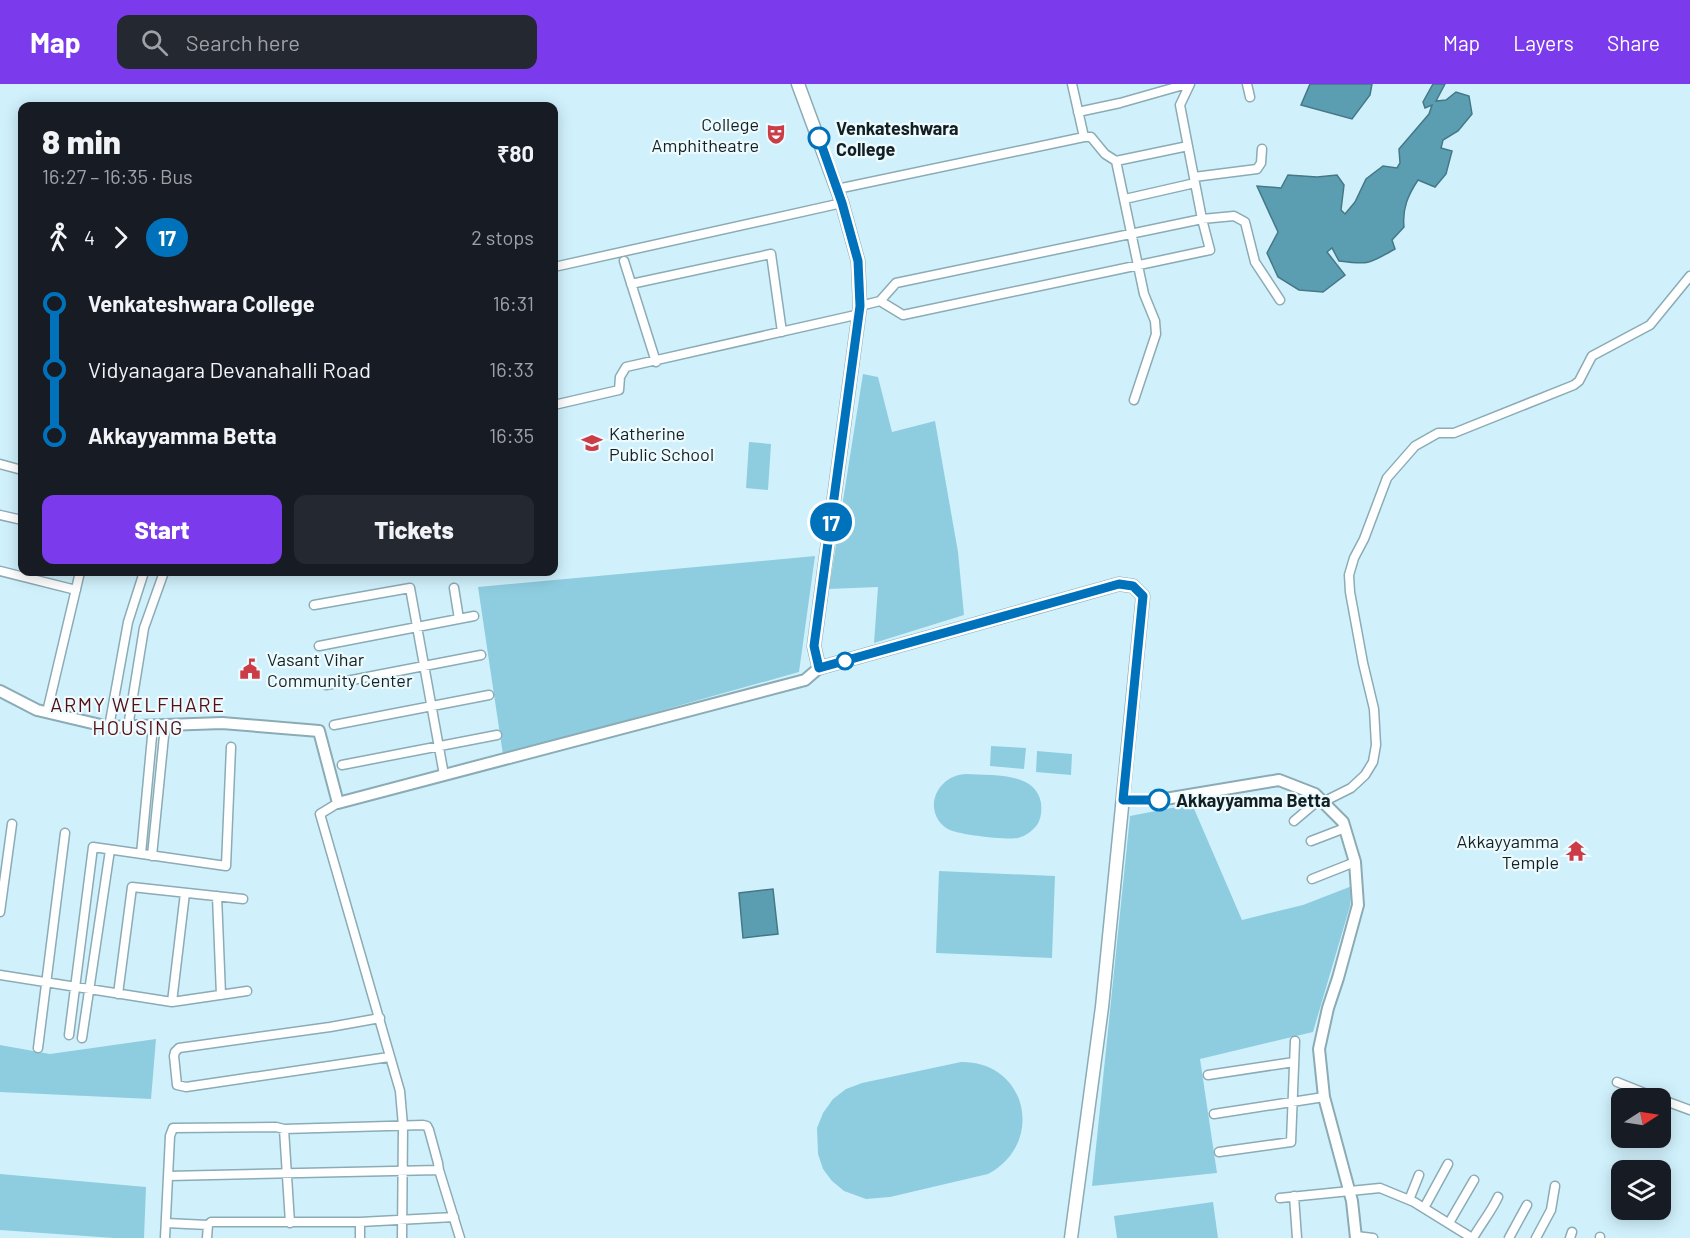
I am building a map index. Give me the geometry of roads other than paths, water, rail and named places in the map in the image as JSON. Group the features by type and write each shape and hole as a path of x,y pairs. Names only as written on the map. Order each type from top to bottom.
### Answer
{"main road":[{"path":"798,84 842,203 858,261 860,310 814,646 819,668 1119,584 1133,586 1143,596 1102,1007 1071,1238"}],"street":[{"path":"1072,84 1084,137"},
{"path":"1078,112 1120,104 1188,84"},
{"path":"880,301 903,315 1210,250 1180,105 1188,84"},
{"path":"1247,84 1250,97"},
{"path":"837,189 1090,136 1105,154 1116,161 1144,294 1155,321 1156,334 1134,400"},
{"path":"1116,161 1188,146"},
{"path":"1125,199 1195,180 1257,169 1262,163 1262,149"},
{"path":"558,266 842,203"},
{"path":"558,404 619,390 620,377 626,367 782,332 860,310 880,301 896,283 1202,219 1234,216 1245,222 1254,262 1280,300"},
{"path":"631,284 771,254 782,332"},
{"path":"624,261 656,362"},
{"path":"1294,821 1322,800 1351,788 1365,775 1373,762 1376,745 1374,709 1363,663 1348,575 1387,478 1415,446 1438,433 1454,433 1574,385 1579,381 1592,356 1650,325 1690,276"},
{"path":"0,464 18,469"},
{"path":"0,515 18,519"},
{"path":"0,571 18,576"},
{"path":"20,576 76,590"},
{"path":"47,712 79,576"},
{"path":"109,727 128,622 143,576"},
{"path":"128,727 144,628 164,576"},
{"path":"314,605 410,588 444,775"},
{"path":"454,588 459,619"},
{"path":"319,646 474,616"},
{"path":"123,649 140,653"},
{"path":"326,685 482,655"},
{"path":"402,1238 403,1126 400,1091 320,814 338,803 805,680 819,668"},
{"path":"0,691 37,710 109,727 222,723 319,731 338,803"},
{"path":"334,725 489,695"},
{"path":"141,854 159,726"},
{"path":"152,856 159,726"},
{"path":"342,765 497,735"},
{"path":"69,1035 93,847 226,866 231,747"},
{"path":"1123,800 1159,800 1279,780 1315,794 1343,822 1355,862 1358,904 1328,1008 1319,1049 1324,1097 1349,1190 1356,1237 1373,1238"},
{"path":"0,912 12,824"},
{"path":"1311,841 1345,828"},
{"path":"38,1048 65,833"},
{"path":"82,1038 110,850"},
{"path":"1312,879 1355,862"},
{"path":"118,994 132,887 243,899"},
{"path":"172,1002 185,893"},
{"path":"217,896 221,995"},
{"path":"0,975 172,1002 247,991"},
{"path":"380,1018 180,1048 174,1056 177,1085 186,1087 389,1057"},
{"path":"1219,1152 1291,1142 1295,1041"},
{"path":"1208,1075 1294,1062"},
{"path":"1617,1082 1632,1088"},
{"path":"1214,1114 1324,1097"},
{"path":"1671,1103 1690,1110"},
{"path":"165,1238 170,1136 173,1128 276,1127 284,1129 427,1126 460,1238"},
{"path":"284,1129 290,1223"},
{"path":"1424,1208 1448,1164"},
{"path":"168,1176 439,1170"},
{"path":"1409,1200 1419,1175"},
{"path":"1449,1223 1474,1180"},
{"path":"1536,1238 1551,1210 1555,1186"},
{"path":"1280,1198 1380,1188 1424,1208 1473,1238 1498,1197"},
{"path":"1294,1196 1297,1238"},
{"path":"1509,1238 1527,1205"},
{"path":"166,1223 208,1225 211,1222 360,1222 454,1217"},
{"path":"360,1222 360,1238"},
{"path":"207,1238 208,1225"}],"place":[{"name":"College Amphitheatre","path":"776,134"},
{"name":"Venkateshwara College","path":"819,138"},
{"name":"Katherine Public School","path":"592,443"},
{"name":"Vasant Vihar Community Center","path":"250,669"},
{"name":"Akkayyamma Betta","path":"1159,800"},
{"name":"Akkayyamma Temple","path":"1576,851"}],"district":[{"name":"ARMY WELFHARE HOUSING","path":"138,716"}]}
